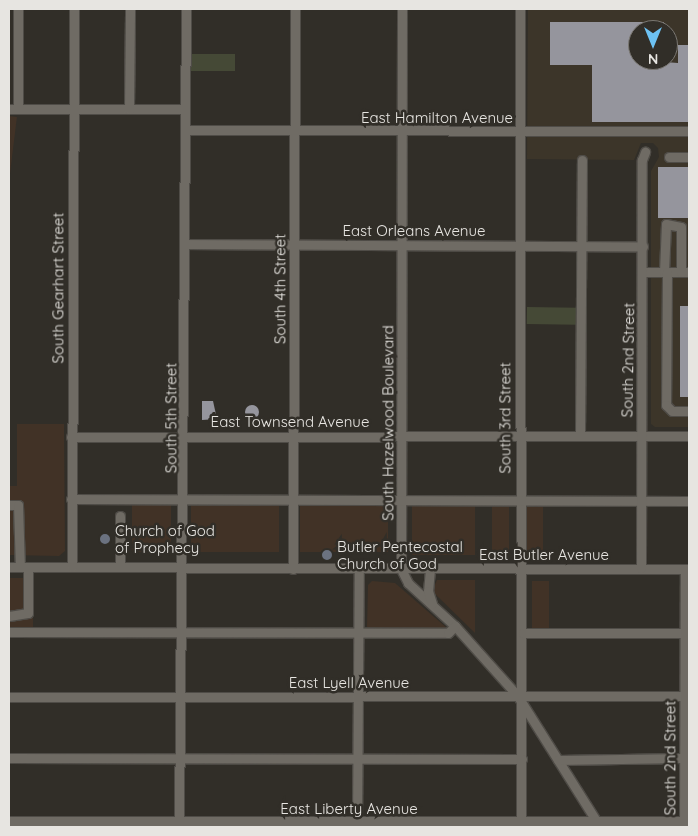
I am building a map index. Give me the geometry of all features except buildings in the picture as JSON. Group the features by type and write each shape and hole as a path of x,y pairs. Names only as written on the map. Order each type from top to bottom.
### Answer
{"street":[{"path":"18,9 13,109 185,109"},
{"name":"South Gearhart Street","path":"72,567 74,9"},
{"path":"129,108 130,9"},
{"name":"South 5th Street","path":"179,825 184,568 186,9"},
{"name":"South 4th Street","path":"293,569 295,9"},
{"name":"South Hazelwood Boulevard","path":"401,569 402,9"},
{"name":"South 3rd Street","path":"520,9 519,501 523,633 520,697 522,759 521,824"},
{"name":"East Hamilton Avenue","path":"185,130 689,131"},
{"name":"South 2nd Street","path":"641,568 642,160 645,152"},
{"path":"670,157 689,157"},
{"path":"580,436 582,160"},
{"path":"642,272 666,272 685,272 681,227 666,224 666,272 666,405 672,411 689,411"},
{"name":"East Orleans Avenue","path":"186,244 643,246"},
{"name":"East Townsend Avenue","path":"71,437 689,436"},
{"path":"71,499 689,501"},
{"path":"9,505 18,505 28,613 9,616"},
{"path":"120,516 120,567"},
{"name":"East Butler Avenue","path":"9,567 687,569"},
{"path":"357,825 359,569"},
{"path":"401,569 408,583 455,626 520,697 598,824"},
{"path":"430,569 428,591 432,603"},
{"name":"South 2nd Street","path":"686,823 684,758 687,696 687,569"},
{"path":"9,632 448,632 455,626"},
{"path":"523,633 687,634"},
{"name":"East Lyell Avenue","path":"9,697 358,698 687,696"},
{"path":"9,758 522,759"},
{"path":"558,760 684,758"},
{"name":"East Liberty Avenue","path":"9,821 179,825 686,823"}],"shaded area":[{"path":"528,9 689,9 689,427 655,427 651,424 651,171 659,157 658,148 653,143 641,143 634,160 527,159"},
{"path":"9,116 17,117 9,182"},
{"path":"17,424 64,424 65,551 59,556 9,555 9,486 17,486"},
{"path":"132,501 171,501 171,552 132,552"},
{"path":"191,501 279,501 279,552 191,552"},
{"path":"300,501 388,501 388,552 300,552"},
{"path":"526,502 543,502 543,551 526,551"},
{"path":"412,504 475,504 475,555 412,555"},
{"path":"492,505 509,505 509,555 492,555"},
{"path":"9,578 33,578 33,628 9,628"},
{"path":"437,580 475,580 475,633 432,591"},
{"path":"372,581 395,583 448,629 367,628 368,585"},
{"path":"532,581 549,581 549,630 532,630"}],"green space":[{"path":"191,54 235,54 235,71 191,71"},
{"path":"527,307 577,308 577,325 527,324"}],"place":[{"name":"Church of God of Prophecy","path":"105,539"},
{"name":"Butler Pentecostal Church of God","path":"327,555"}]}
